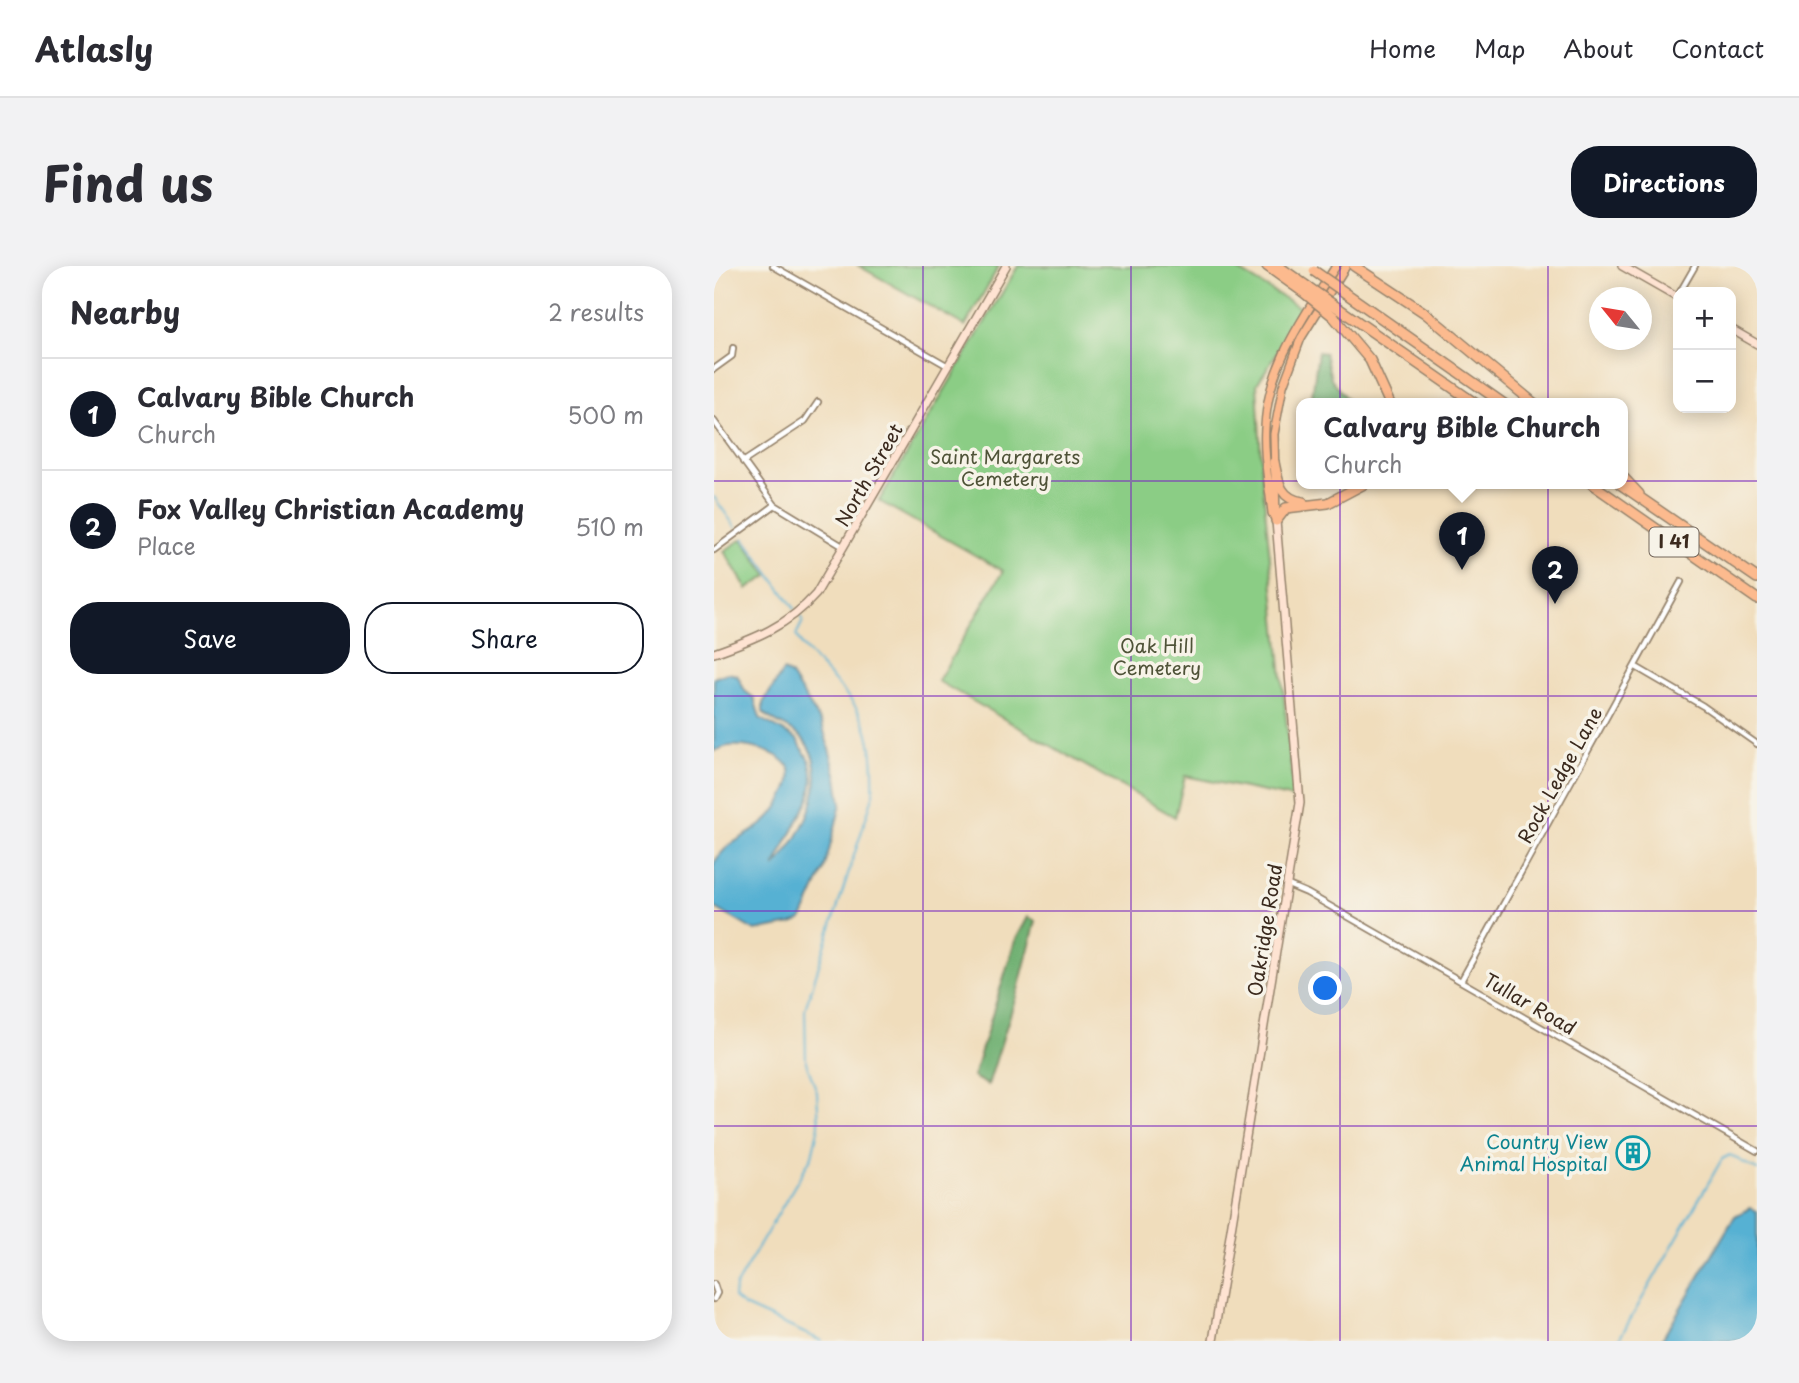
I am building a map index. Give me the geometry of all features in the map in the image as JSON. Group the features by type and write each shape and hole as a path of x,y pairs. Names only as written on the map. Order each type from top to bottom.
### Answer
{"highway":[{"path":"1267,266 1304,288"},
{"path":"1278,266 1336,312 1467,398"},
{"path":"1354,266 1425,313 1528,398"},
{"path":"1365,266 1419,304 1425,313"},
{"path":"1311,269 1495,398"},
{"path":"1336,312 1370,360 1387,398"},
{"path":"1274,462 1279,488 1289,498 1301,502 1333,500"},
{"path":"1628,482 1640,495"},
{"name":"I 41","path":"1628,488 1757,578"},
{"path":"1276,521 1286,508 1333,500 1354,489"},
{"name":"I 41","path":"1599,489 1757,599"}],"main road":[{"path":"1276,521 1272,513 1265,443 1273,379 1290,339 1336,266"},
{"path":"1276,521 1274,462 1279,402 1293,356 1346,266"}],"street":[{"path":"773,266 948,367"},
{"name":"North Street","path":"714,653 771,631 796,615 817,594 1006,266"},
{"path":"1622,266 1673,293"},
{"path":"1683,287 1695,266"},
{"path":"1736,331 1757,344"},
{"path":"714,369 732,356 733,348"},
{"path":"743,462 805,421 818,402"},
{"path":"714,421 775,505 845,547"},
{"path":"714,550 775,505"},
{"name":"Oakridge Road","path":"1213,1341 1288,885 1301,786 1276,521"},
{"name":"Rock Ledge Lane","path":"1461,981 1681,582"},
{"path":"1636,667 1703,706 1757,744"},
{"name":"Tullar Road","path":"1288,885 1307,892 1757,1151"},
{"path":"714,1284 717,1293 714,1299"}],"green space":[{"path":"859,266 999,266 965,326"},
{"name":"Oak Hill Cemetery","path":"1018,266 1231,266 1304,310 1257,384 1262,478 1294,798 1185,776 1175,817 938,681 1003,571 879,501"},
{"path":"1318,352 1325,353 1331,378 1346,398 1312,398"},
{"path":"742,539 768,576 747,589 724,551"},
{"path":"1028,917 1036,921 1018,990 988,1085 973,1077 1015,941"}],"water":[{"path":"783,671 790,674 822,724 837,777 841,804 824,870 802,919 792,924 755,931 714,907 714,863 722,852 774,813 788,789 790,769 780,758 755,748 729,746 714,751 714,678 727,673 737,675 745,691 754,698 760,718 797,739 810,762 813,778 810,797 774,867 795,840 804,823 811,806 816,771 812,754 803,739 763,712 763,703"},
{"path":"1750,1208 1757,1212 1757,1341 1661,1341 1735,1216"}],"waterway":[{"path":"714,497 736,528"},
{"path":"744,538 795,609"},
{"path":"801,617 803,621 796,635 803,647 849,698 866,727 871,745 873,796 805,1009 806,1062 817,1092 819,1125 812,1156 735,1287 734,1298 744,1306 822,1341"},
{"path":"1618,1341 1722,1159 1730,1155 1757,1170"}],"place":[{"name":"Calvary Bible Church","path":"1462,570"},
{"name":"Fox Valley Christian Academy","path":"1555,604"},
{"name":"Country View Animal Hospital","path":"1633,1153"}],"park label":[{"name":"Saint Margarets Cemetery","path":"1005,468"}]}
